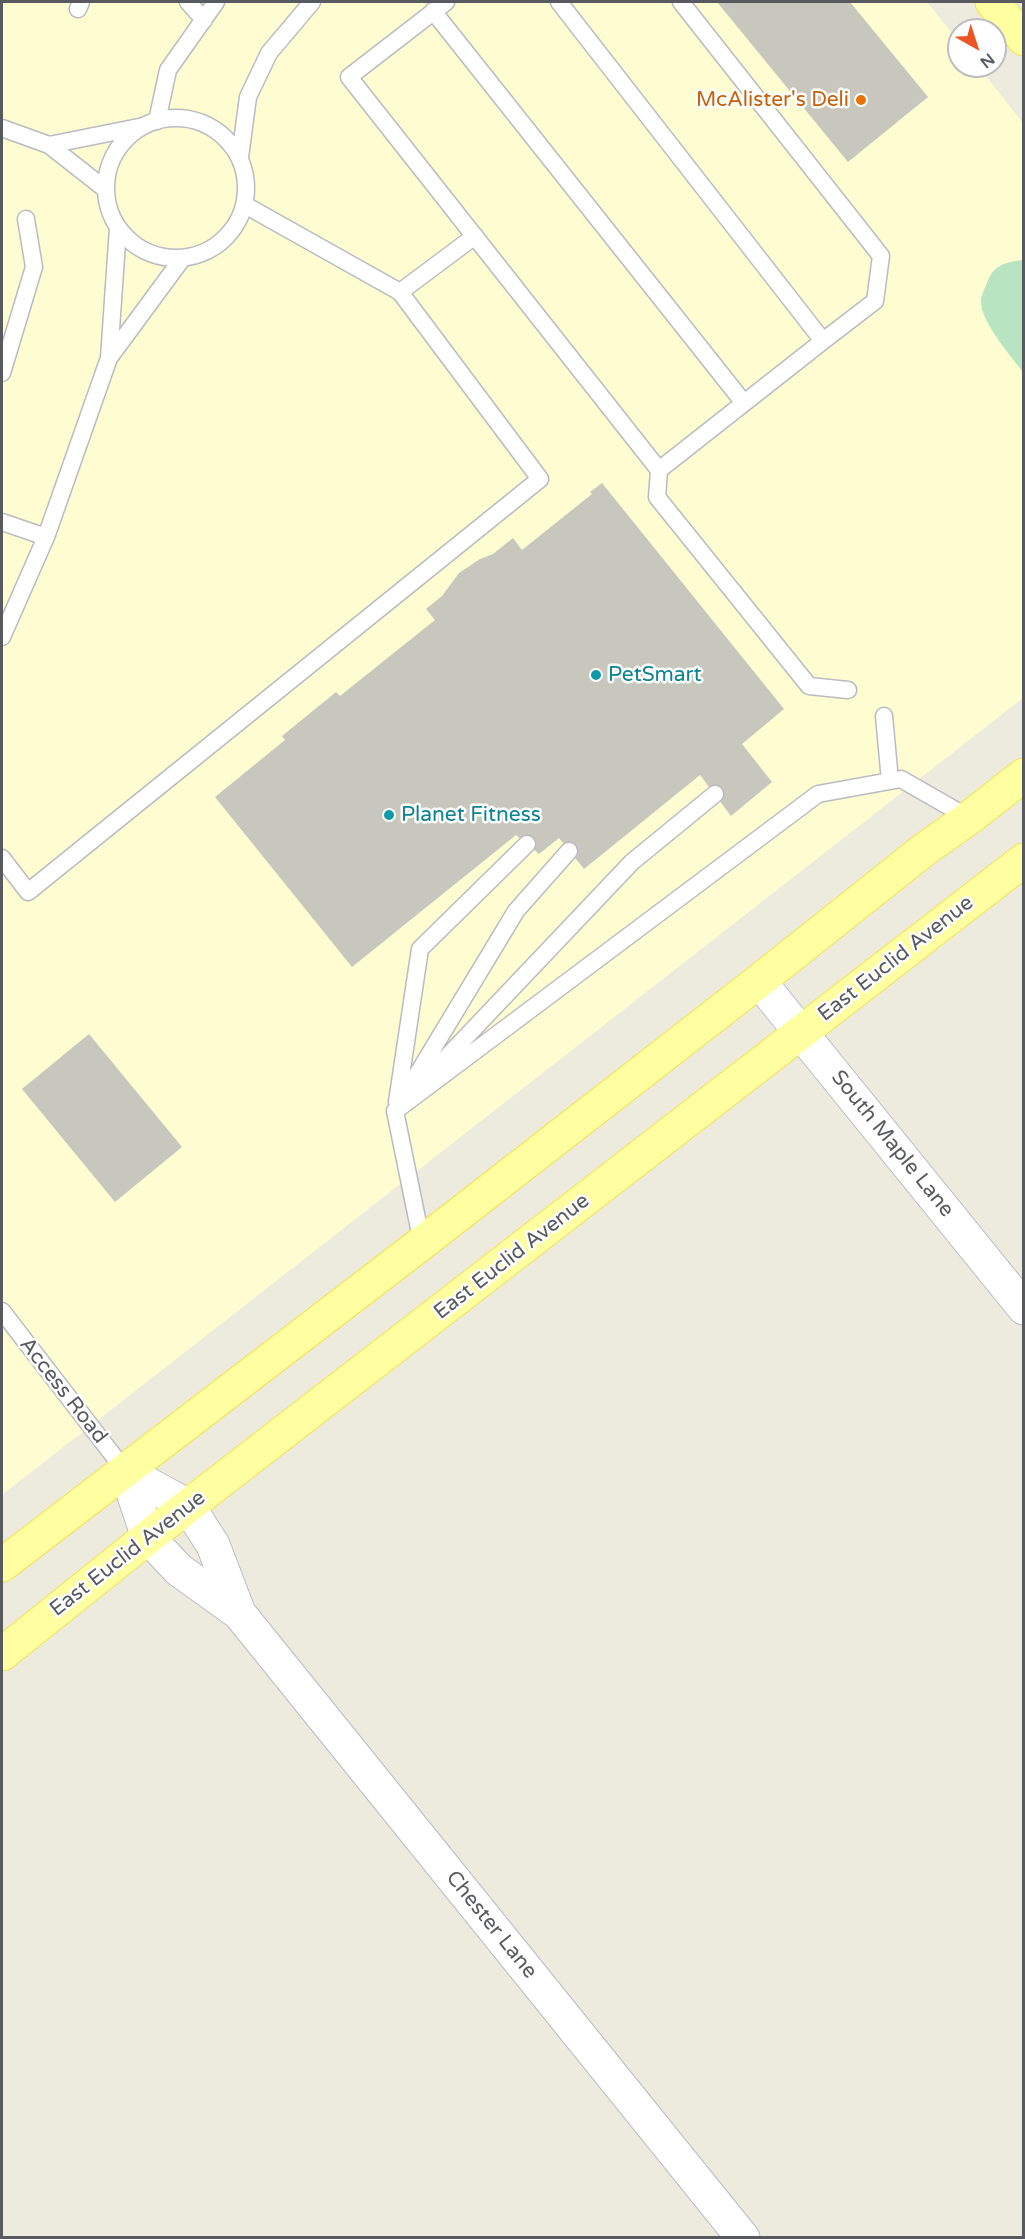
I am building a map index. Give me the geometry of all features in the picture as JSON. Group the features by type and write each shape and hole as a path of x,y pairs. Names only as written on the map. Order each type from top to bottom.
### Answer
{"main road":[{"path":"992,2 1023,39"},
{"path":"2,1565 422,1243 925,849 1023,775"},
{"name":"East Euclid Avenue","path":"2,1654 148,1537 1023,860"}],"street":[{"name":"South Maple Lane","path":"759,981 1023,1308"},
{"name":"Chester Lane","path":"126,1472 188,1506 213,1545 239,1613"},
{"name":"Chester Lane","path":"126,1472 148,1537 179,1570 239,1613 742,2238"}],"lane":[{"path":"188,2 204,20"},
{"path":"157,121 168,70 216,2"},
{"path":"240,157 248,97 269,53 312,2"},
{"path":"559,2 823,341"},
{"path":"659,470 875,302 881,256 681,2"},
{"path":"744,403 440,6 350,77 659,470 657,498 809,686 848,690"},
{"path":"48,145 140,126 167,118 191,118 214,128 226,137 240,157 247,181 245,205 234,228 217,246 182,259 157,257 135,246 117,228 109,213 105,189 109,165 121,143 140,126"},
{"path":"2,128 48,145 105,189"},
{"path":"2,858 28,892 540,479 400,292 245,205"},
{"path":"2,373 34,267 26,219"},
{"path":"2,637 46,537 109,358 117,228"},
{"path":"400,292 475,237"},
{"path":"109,358 182,259"},
{"path":"2,522 46,537"},
{"path":"884,716 890,781"},
{"path":"395,1112 818,794 901,779 969,818"},
{"path":"395,1112 632,862 715,794"},
{"path":"422,1243 395,1112 420,949 528,844"},
{"path":"395,1112 516,911 569,851"},
{"name":"Access Road","path":"2,1311 126,1472"}],"shaded area":[{"path":"2,2 927,2 947,27 947,78 987,78 1023,123 1023,698 2,1495"}],"green space":[{"path":"1024,260 1023,372 985,318 981,301 990,277 997,268 1006,263"}],"building":[{"path":"717,2 850,2 928,97 848,162"},
{"path":"602,483 784,709 742,744 772,782 731,816 700,775 584,869 559,838 539,854 516,835 352,967 215,797 285,740 282,736 336,692 340,696 435,620 426,609 442,596 459,573 480,559 493,554 513,538 522,550 592,494 590,492"},
{"path":"89,1034 182,1147 115,1202 22,1089"}],"place":[{"name":"McAlister's Deli","path":"861,100"},
{"name":"PetSmart","path":"596,675"},
{"name":"Planet Fitness","path":"389,815"}]}
